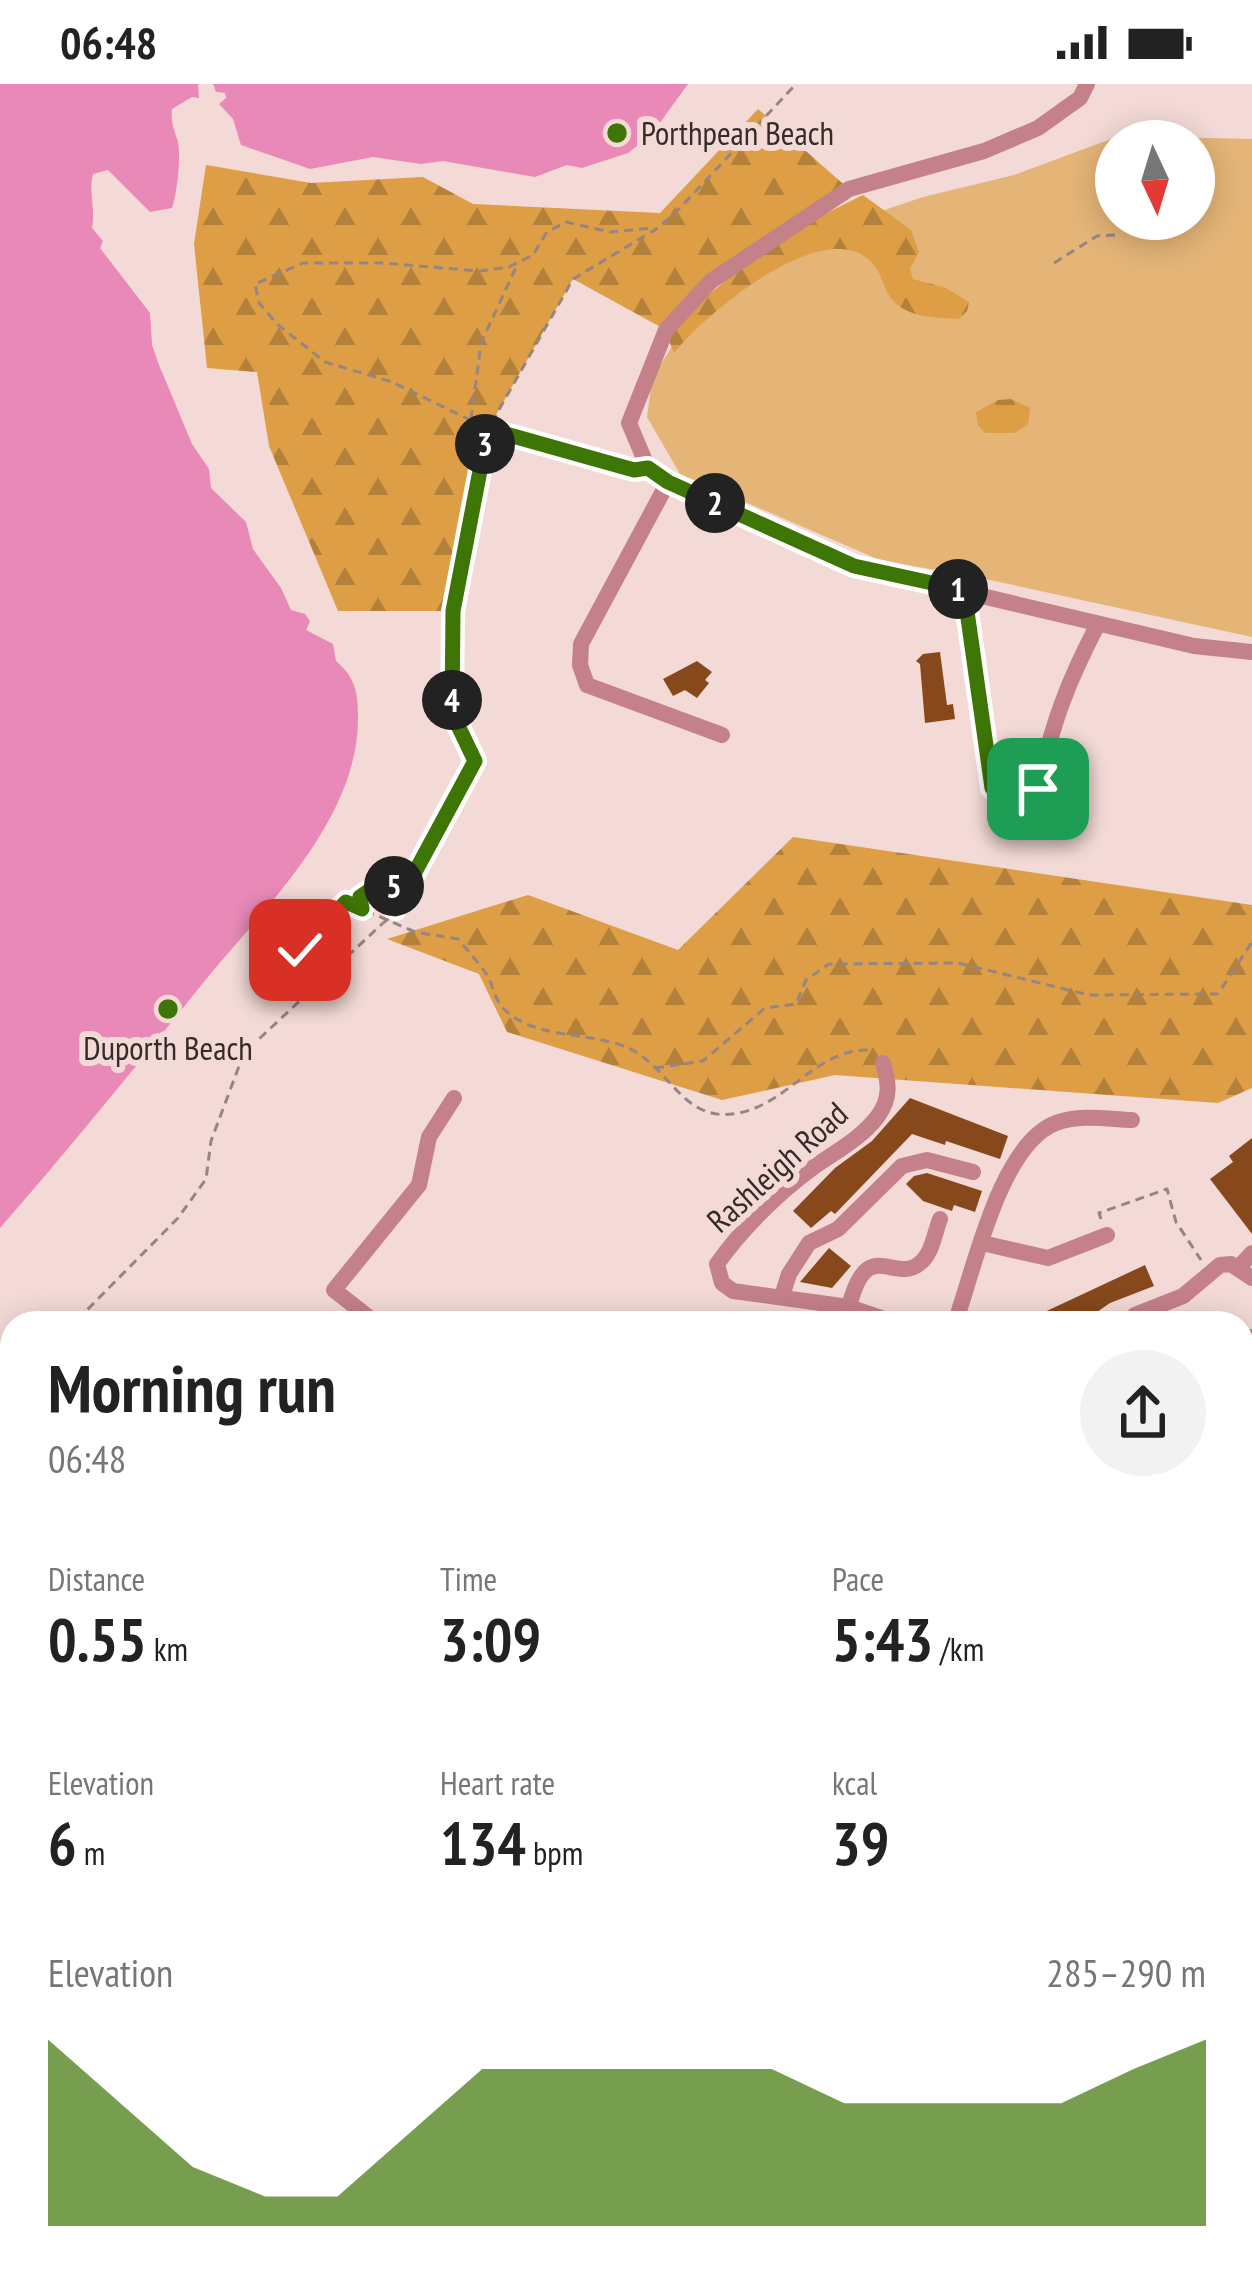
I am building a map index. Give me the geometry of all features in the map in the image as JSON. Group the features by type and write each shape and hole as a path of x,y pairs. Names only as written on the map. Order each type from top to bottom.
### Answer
{"street":[{"path":"1087,84 1080,98 1038,128 984,151 849,189 711,281 666,330 629,423 648,468 668,482 854,566 1194,646 1252,652"},
{"path":"668,482 580,644 580,665 587,686 722,735"},
{"path":"964,590 992,788 1004,799 1038,789 1067,682 1098,624"},
{"name":"Rashleigh Road","path":"860,1311 733,1291 722,1283 717,1264 805,1173 855,1139 879,1115 890,1088 883,1063"},
{"path":"361,1311 334,1290 419,1185 429,1137 454,1098"},
{"path":"960,1311 1018,1157 1041,1131 1074,1119 1132,1120"},
{"path":"782,1296 788,1274 809,1243 838,1229 902,1166 927,1160 973,1172"},
{"path":"848,1307 863,1272 883,1264 910,1269 920,1263 940,1219"},
{"path":"982,1243 1048,1258 1107,1235"},
{"path":"1145,1311 1184,1296 1220,1265 1245,1272 1252,1253"}],"path":[{"path":"86,1311 178,1218 206,1179 211,1141 244,1053 391,917 475,761 452,713 453,611 488,429 573,279 658,228 796,84"},
{"path":"648,468 634,470 488,429 392,382 325,362 277,324 259,303 255,284 303,263 384,263 480,271 533,255 547,232 566,222 610,232 658,228"},
{"path":"1054,263 1095,237"},
{"path":"471,421 481,343 518,262"},
{"path":"362,909 360,897 380,883 396,887 395,909"},
{"path":"263,967 267,982 286,970 346,902 415,932 458,939 489,977 502,1007 528,1024 628,1047 700,1113 723,1116 771,1101 834,1054 847,1050 870,1050 883,1063"},
{"path":"653,1068 703,1061 766,1008 796,1004 806,980 829,964 958,963 1089,994 1218,994 1252,942"},
{"path":"1107,1235 1099,1213 1167,1190 1176,1222 1208,1272"}],"shaded area":[{"path":"0,84 198,84 199,98 172,109 179,153 172,208 150,212 108,170 93,174 92,228 103,241 100,248 150,313 152,345 192,444 209,469 211,488 246,522 253,549 291,610 310,621 306,630 333,644 336,661 354,686 358,717 354,755 342,793 302,863 0,1228"},
{"path":"213,84 688,84 651,135 628,153 582,168 567,165 535,177 443,161 421,164 373,157 310,169 241,145 233,119 219,104 225,93 216,92"},
{"path":"1215,138 1252,139 1252,637 882,561 680,474 647,417 652,379 680,333 722,292 831,228 923,197 1014,175 1095,145 1095,240 1215,240"}],"green space":[{"path":"758,109 849,189 711,281 666,330 573,279 488,429 453,611 338,611 269,446 257,372 207,368 194,244 206,165 311,183 423,177 473,204 660,213"},
{"path":"863,195 911,230 919,252 910,269 913,279 946,288 969,302 959,319 905,310 891,298 868,259 847,250 821,251 764,276 710,317 674,353 669,341 672,332 714,290 785,237"},
{"path":"1011,399 1030,408 1028,425 1014,433 985,433 976,412"},
{"path":"793,837 1252,905 1252,1088 1218,1103 835,1075 722,1100 507,1032 479,974 387,939 528,895 678,950"}],"building":[{"path":"940,652 947,705 953,704 955,719 925,723 916,661 923,654"},
{"path":"697,661 712,672 705,680 709,683 697,698 685,690 673,696 663,679"},
{"path":"910,1098 1008,1136 1000,1159 912,1134 835,1214 831,1211 811,1228 793,1211 835,1168 872,1141"},
{"path":"1252,1138 1252,1234 1210,1179 1233,1162 1229,1156"},
{"path":"927,1173 982,1191 975,1212 954,1205 952,1211 923,1201 906,1184"},
{"path":"829,1248 851,1266 832,1288 800,1282"},
{"path":"1145,1265 1154,1286 1098,1311 1047,1311"}],"place":[{"name":"Porthpean Beach","path":"617,133"},
{"name":"Duporth Beach","path":"168,1009"}],"route":[{"path":"300,950 346,902 362,909 360,897 380,883 396,887 395,909 475,761 452,713 453,611 488,429 634,470 648,468 668,482 854,566 964,590 992,788 1004,799 1038,789"}]}
